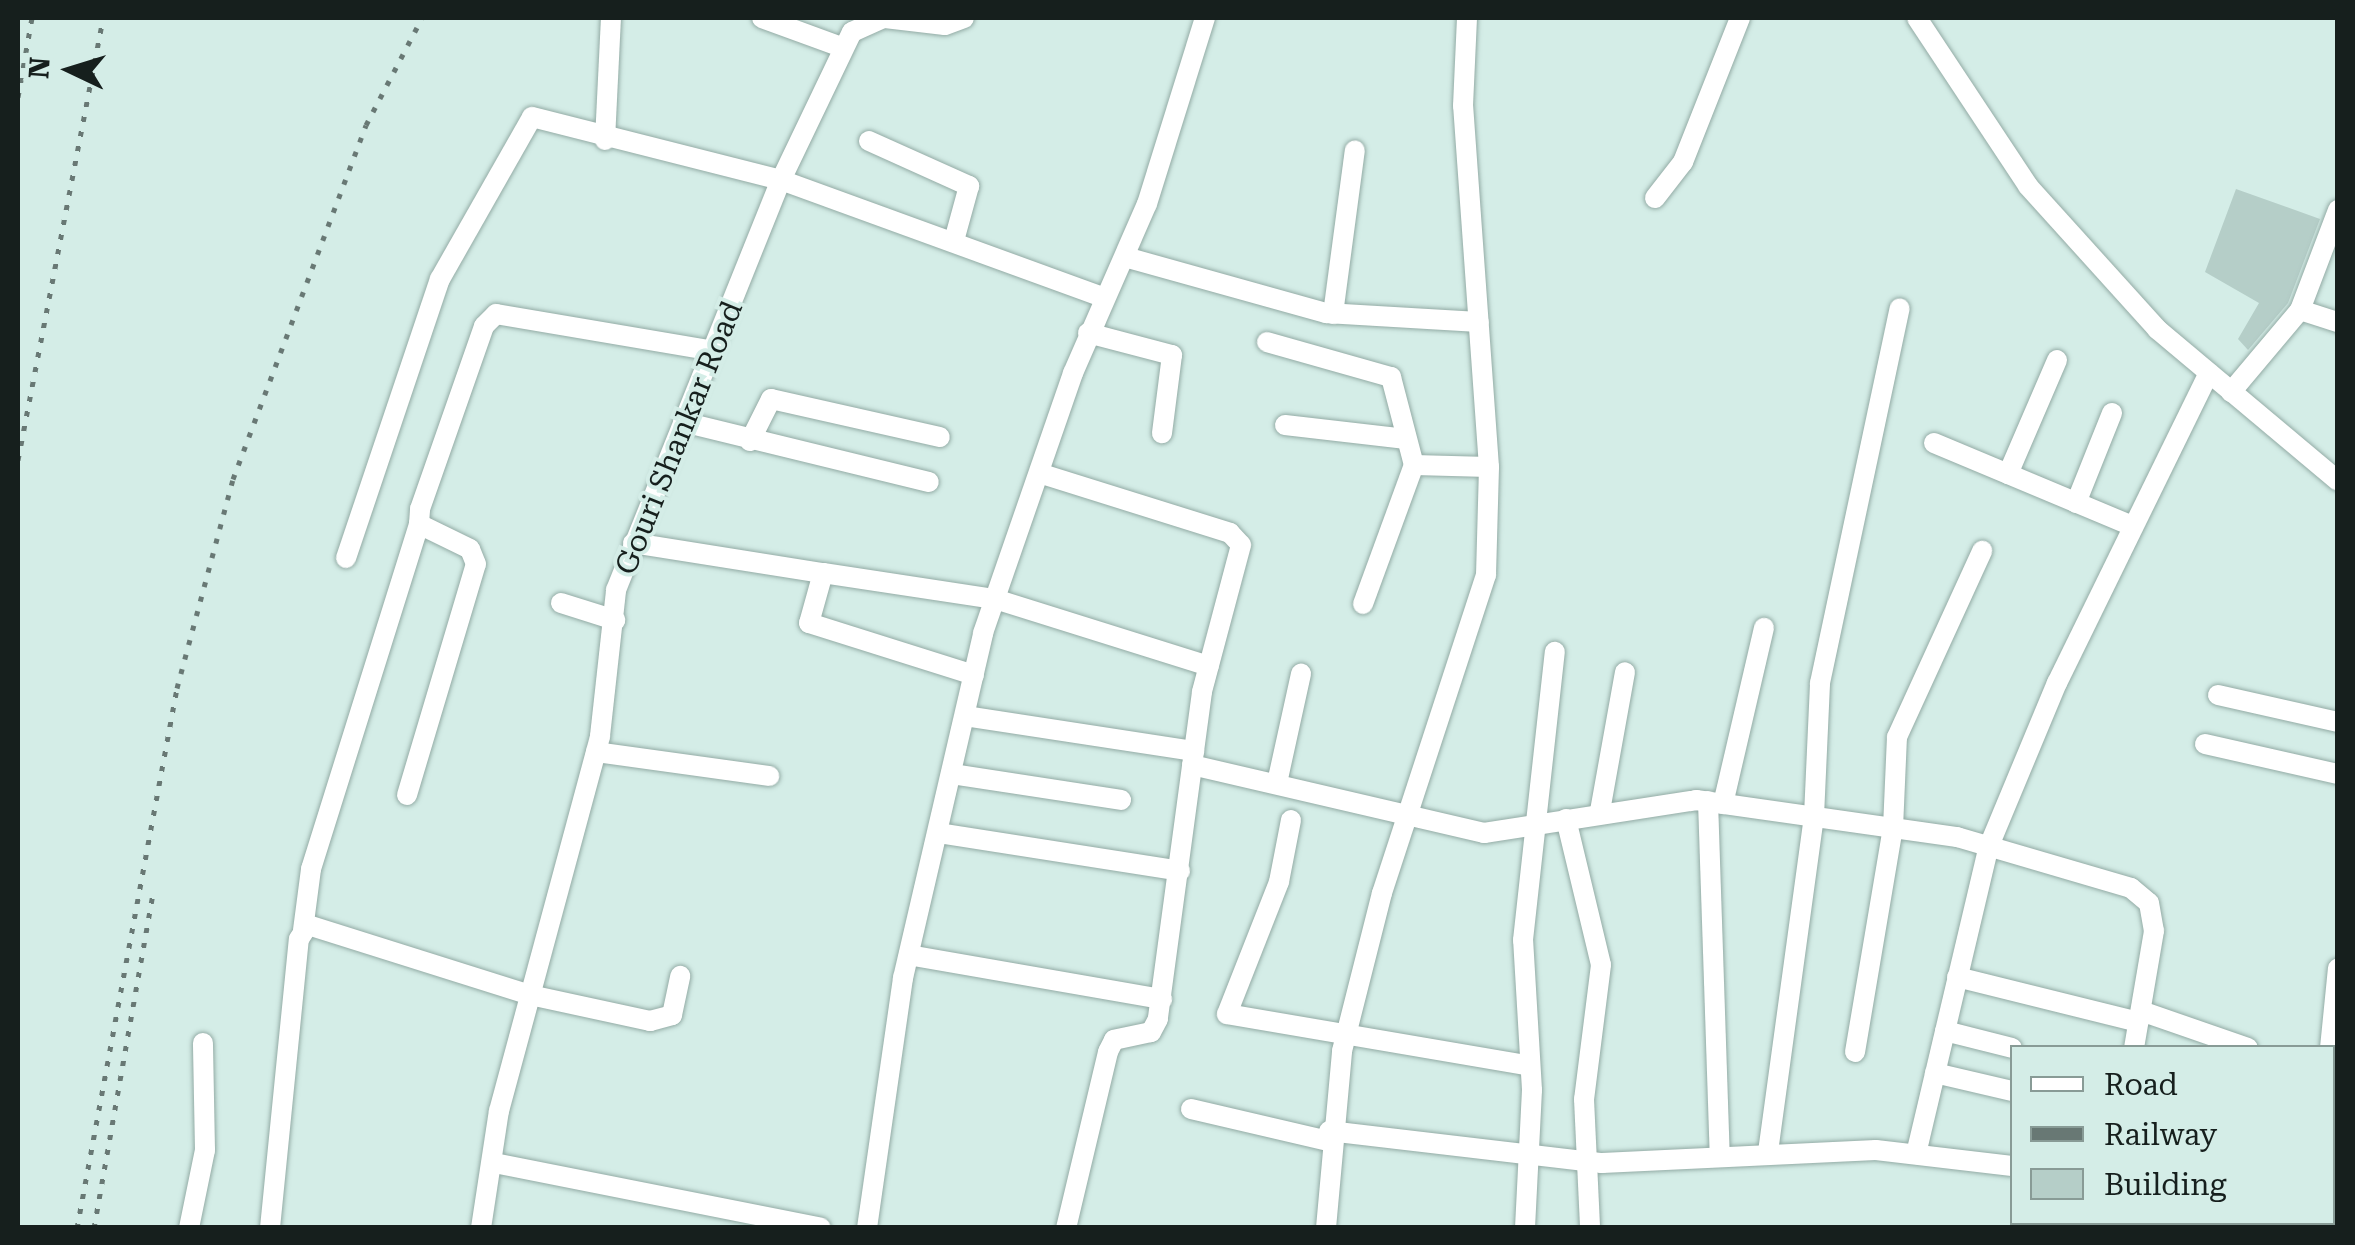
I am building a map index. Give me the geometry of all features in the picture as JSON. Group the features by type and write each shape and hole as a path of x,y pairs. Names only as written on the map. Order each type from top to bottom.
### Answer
{"street":[{"path":"605,140 610,18"},
{"path":"762,18 844,48"},
{"name":"Gouri Shankar Road","path":"481,1228 528,1004 596,752 615,620 633,543 684,422 708,350 756,256 780,180 844,48 863,22 884,18 945,26 964,18"},
{"path":"867,1228 909,955 995,599 1042,474 1088,333 1125,257 1205,18"},
{"path":"1326,1228 1329,1136 1345,1040 1407,817 1478,618 1490,467 1463,106 1466,18"},
{"path":"1654,198 1683,162 1740,18"},
{"path":"1918,18 2028,186 2209,373 2338,481"},
{"path":"346,558 440,279 522,123 541,117 605,140 780,180 1102,298"},
{"path":"869,141 969,186 954,241"},
{"path":"1333,314 1355,150"},
{"path":"2231,392 2300,310 2338,210"},
{"path":"1125,257 1333,314 1479,322"},
{"path":"1768,1152 1814,816 1820,683 1900,308"},
{"path":"2300,310 2338,322"},
{"path":"270,1228 312,869 419,524 491,316 708,350"},
{"path":"1088,333 1172,355 1162,434"},
{"path":"1267,342 1391,377 1414,465 1362,604"},
{"path":"2008,474 2056,360"},
{"path":"1916,1154 1989,846 2132,526 2209,373"},
{"path":"750,441 771,399 940,437"},
{"path":"2076,503 2112,413"},
{"path":"684,422 929,482"},
{"path":"1285,425 1406,439"},
{"path":"1934,443 2132,526"},
{"path":"1414,465 1490,467"},
{"path":"1042,474 1238,538 1193,758 1162,999 1152,1032 1114,1040 1108,1052 1066,1228"},
{"path":"407,795 476,564 470,549 419,524"},
{"path":"633,543 995,599 1209,666"},
{"path":"1855,1052 1893,828 1902,718 1982,551"},
{"path":"823,574 808,623 974,675"},
{"path":"561,603 615,620"},
{"path":"1720,1155 1716,802 1764,628"},
{"path":"1525,1228 1530,1066 1522,980 1534,826 1555,652"},
{"path":"1600,812 1625,672"},
{"path":"1277,783 1300,674"},
{"path":"2218,695 2338,722"},
{"path":"965,716 1193,758 1407,817 1484,833 1600,812 1716,802 1989,846 2141,893 2154,931 2135,1045"},
{"path":"2205,744 2338,774"},
{"path":"596,752 770,776"},
{"path":"952,774 1121,800"},
{"path":"1566,819 1601,966 1586,1075 1590,1228"},
{"path":"1292,820 1279,882 1227,1014 1345,1040 1530,1066"},
{"path":"938,833 1180,872"},
{"path":"303,930 350,931 528,1004 667,1021 680,976"},
{"path":"909,955 1162,999"},
{"path":"2331,1045 2338,968"},
{"path":"1957,978 2140,1016 2238,1045"},
{"path":"1945,1031 2010,1047"},
{"path":"189,1228 205,1150 203,1043"},
{"path":"1935,1074 2010,1091"},
{"path":"1190,1109 1329,1136 1530,1158 1588,1162 1768,1152 1916,1154 2010,1166"},
{"path":"494,1163 821,1228"}],"building":[{"path":"2236,189 2320,219 2288,303 2248,350 2238,339 2259,303 2205,272"}],"railway":[{"path":"18,97 32,18"},
{"path":"18,460 103,18"},
{"path":"77,1228 177,688 233,479 366,125 422,18"},
{"path":"94,1228 153,895"}]}
